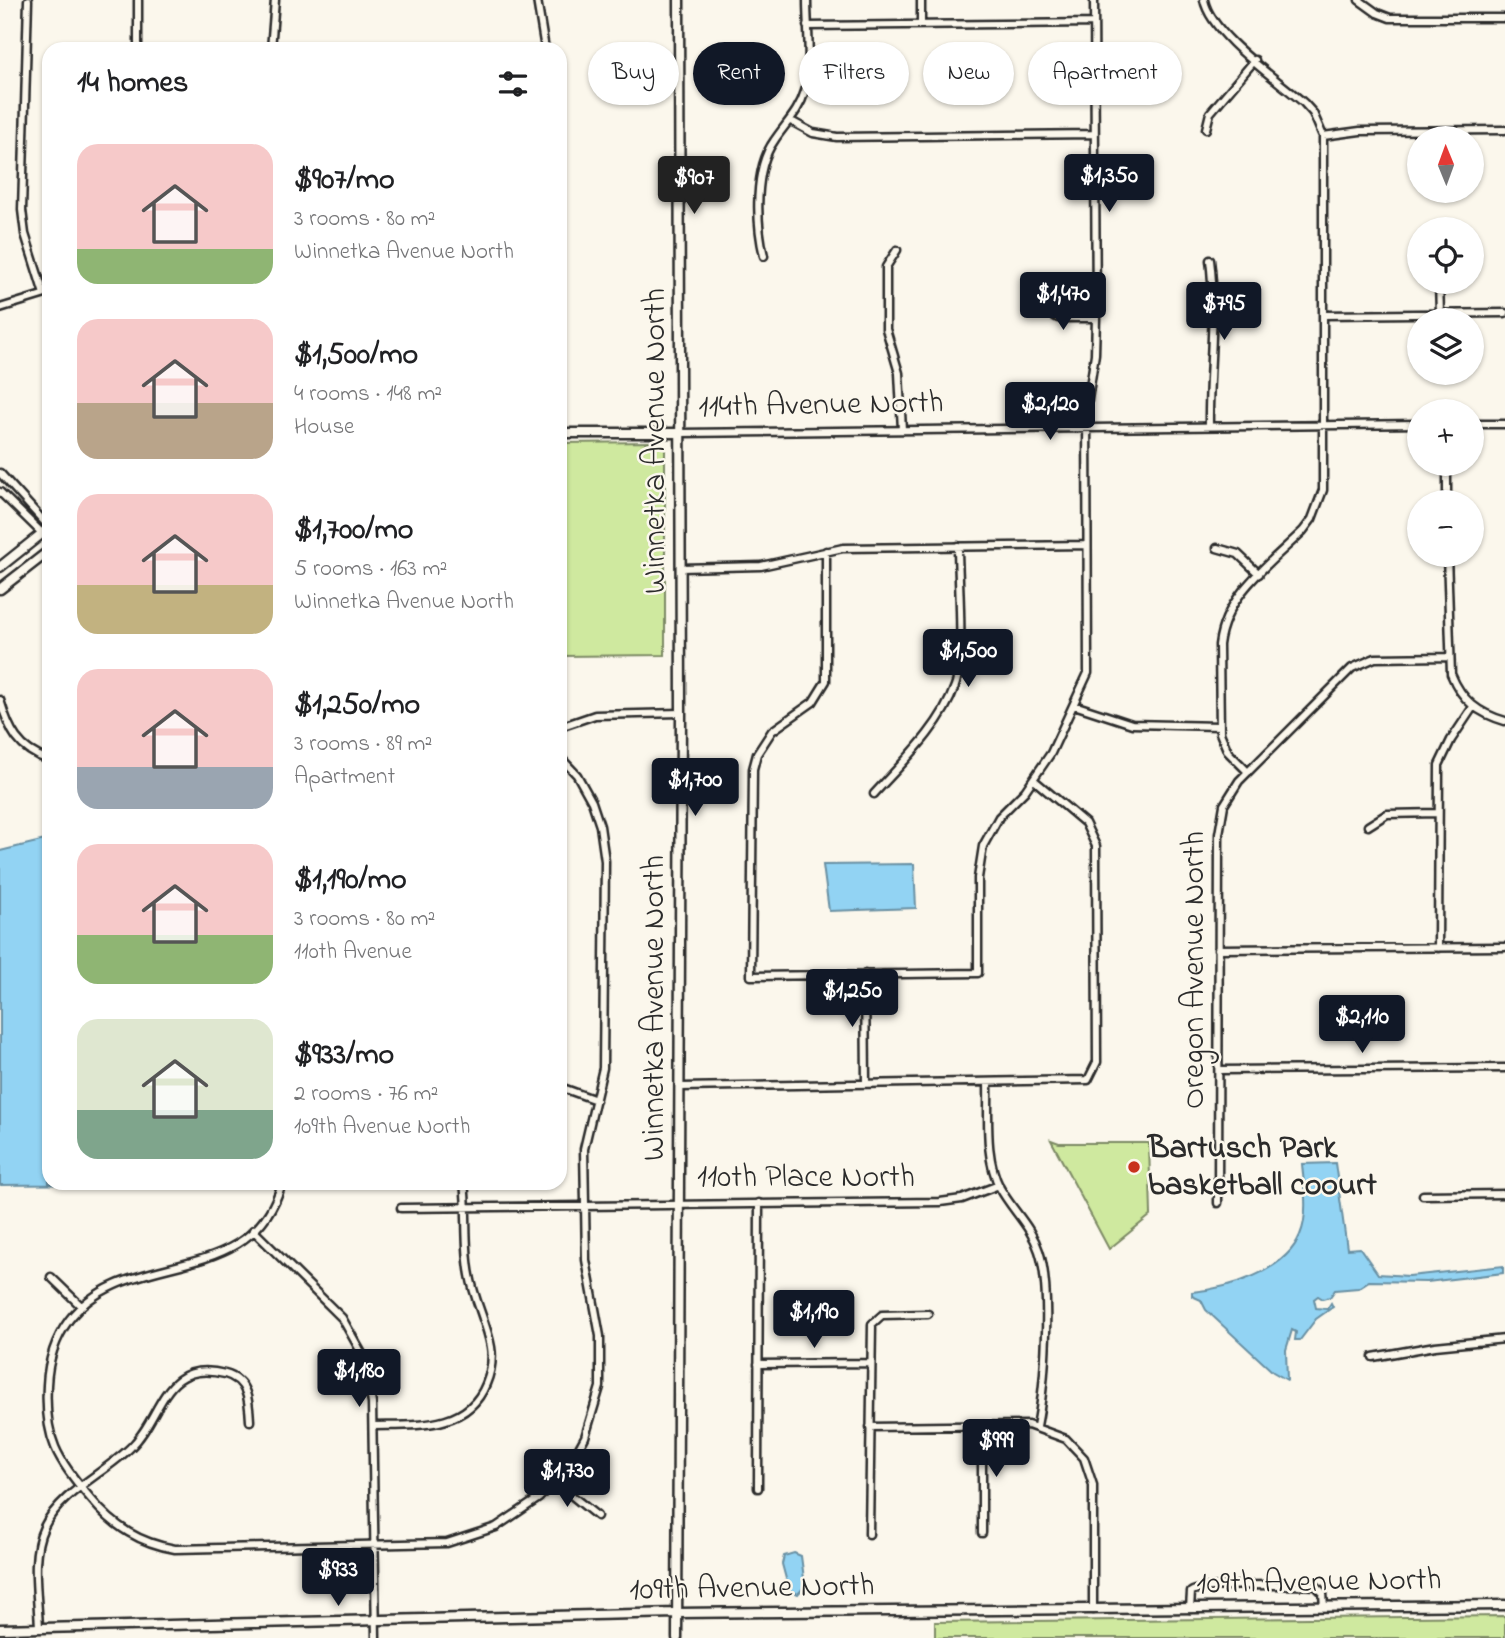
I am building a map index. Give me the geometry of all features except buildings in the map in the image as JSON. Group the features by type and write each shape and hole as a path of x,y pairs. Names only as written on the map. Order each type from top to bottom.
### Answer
{"street":[{"path":"28,0 22,210 25,234 42,282"},
{"path":"138,0 138,42"},
{"path":"272,42 275,0"},
{"path":"537,0 544,42"},
{"name":"Winnetka Avenue North","path":"677,1638 681,713 679,0"},
{"path":"764,256 760,241 762,169 774,141 791,121 805,89 807,0"},
{"path":"921,0 921,25"},
{"path":"827,551 826,681 813,702 772,731 757,754 753,769 751,976 978,973 978,878 983,846 999,817 1034,780 1051,753 1074,705 1089,664 1087,428 1096,318 1094,0"},
{"path":"1204,0 1214,22 1313,113 1323,136 1325,475 1319,505 1303,531 1232,603 1220,631 1219,726 1228,752 1247,771"},
{"path":"1361,1 1390,18 1505,18"},
{"path":"807,26 1094,23"},
{"path":"1206,129 1210,113 1255,60"},
{"path":"791,121 813,133 837,138 1094,134"},
{"path":"1323,136 1360,131 1505,130"},
{"path":"897,250 887,267 886,329 899,373 902,430"},
{"path":"1209,426 1208,368 1213,306 1210,260"},
{"path":"0,308 42,294"},
{"path":"1040,308 1058,318 1096,318"},
{"path":"1484,313 1505,313"},
{"path":"1324,315 1407,314"},
{"name":"114th Avenue North","path":"567,433 1407,424"},
{"path":"1484,424 1505,424"},
{"path":"0,473 42,519"},
{"path":"0,492 41,534 0,568"},
{"path":"681,568 761,566 827,551 1087,545"},
{"path":"874,794 932,725 955,686 958,665 958,547"},
{"path":"1217,548 1238,554 1259,574"},
{"path":"0,589 42,556"},
{"path":"1447,567 1448,657 1456,687 1473,707 1505,722"},
{"name":"Oregon Avenue North","path":"1218,1203 1220,818 1230,793 1247,771 1352,668 1375,658 1448,657"},
{"path":"0,700 15,738 29,752 42,757"},
{"path":"1074,705 1132,724 1219,726"},
{"path":"1438,948 1439,765 1451,740 1473,707"},
{"path":"567,725 595,715 681,713"},
{"path":"279,1190 270,1209 253,1230 224,1252 206,1260 125,1278 80,1305 64,1327 47,1373 48,1428 55,1451 81,1488 110,1520 141,1540 157,1546 192,1549 447,1543 472,1536 519,1514 555,1482 585,1437 600,1387 600,1336 587,1277 585,1205 586,1132 596,1100 603,1051 604,850 592,802 577,775 567,764"},
{"path":"680,1087 1077,1082 1092,1076 1097,1062 1096,846 1085,823 1034,780"},
{"path":"1368,826 1387,814 1437,813"},
{"path":"1219,949 1505,947"},
{"path":"865,974 866,1084"},
{"path":"1219,1070 1505,1068"},
{"path":"988,1083 989,1141 999,1185 1033,1235 1043,1268 1044,1384 1037,1426"},
{"path":"567,1090 596,1100"},
{"name":"110th Place North","path":"401,1208 940,1202 962,1199 999,1185"},
{"path":"373,1426 426,1425 453,1418 476,1401 487,1382 492,1350 470,1275 464,1190"},
{"path":"1423,1195 1505,1194"},
{"path":"758,1488 760,1203"},
{"path":"253,1230 326,1300 355,1338 371,1382 376,1638"},
{"path":"51,1277 80,1305"},
{"path":"869,1534 870,1331 876,1319 890,1314 929,1314"},
{"path":"1373,1357 1435,1346 1505,1339"},
{"path":"758,1364 870,1363"},
{"path":"39,1628 37,1563 41,1537 52,1514 132,1447 170,1385 186,1376 218,1373 236,1379 249,1398 250,1421"},
{"path":"982,1425 982,1533"},
{"path":"870,1427 1037,1426 1066,1439 1084,1458 1095,1499 1093,1610"},
{"path":"555,1482 597,1516"},
{"path":"1190,1609 1191,1592 1196,1588 1237,1587 1316,1587 1323,1592 1324,1608"},
{"name":"109th Avenue North","path":"0,1629 677,1613 1505,1605"}],"green space":[{"path":"652,442 665,448 665,655 567,656 567,443"},
{"path":"1051,1140 1059,1143 1149,1143 1151,1215 1109,1249"},
{"path":"1505,1616 1505,1638 935,1638 935,1622"}],"water":[{"path":"42,841 42,1185 0,1185 0,851"},
{"path":"914,864 916,908 829,911 823,865"},
{"path":"1335,1163 1347,1249 1360,1248 1378,1274 1409,1276 1503,1266 1503,1273 1427,1282 1369,1281 1358,1288 1335,1290 1330,1297 1323,1299 1318,1296 1314,1299 1316,1308 1327,1309 1331,1303 1333,1307 1316,1319 1300,1340 1295,1340 1296,1332 1292,1330 1286,1350 1287,1380 1273,1372 1206,1310 1201,1300 1192,1296 1192,1292 1238,1282 1282,1259 1293,1248 1303,1227 1305,1200 1302,1164"},
{"path":"794,1553 801,1556 805,1586 798,1594 789,1590 782,1564 784,1556"}],"place":[{"name":"Bartusch Park basketball coourt","path":"1134,1167"}]}
